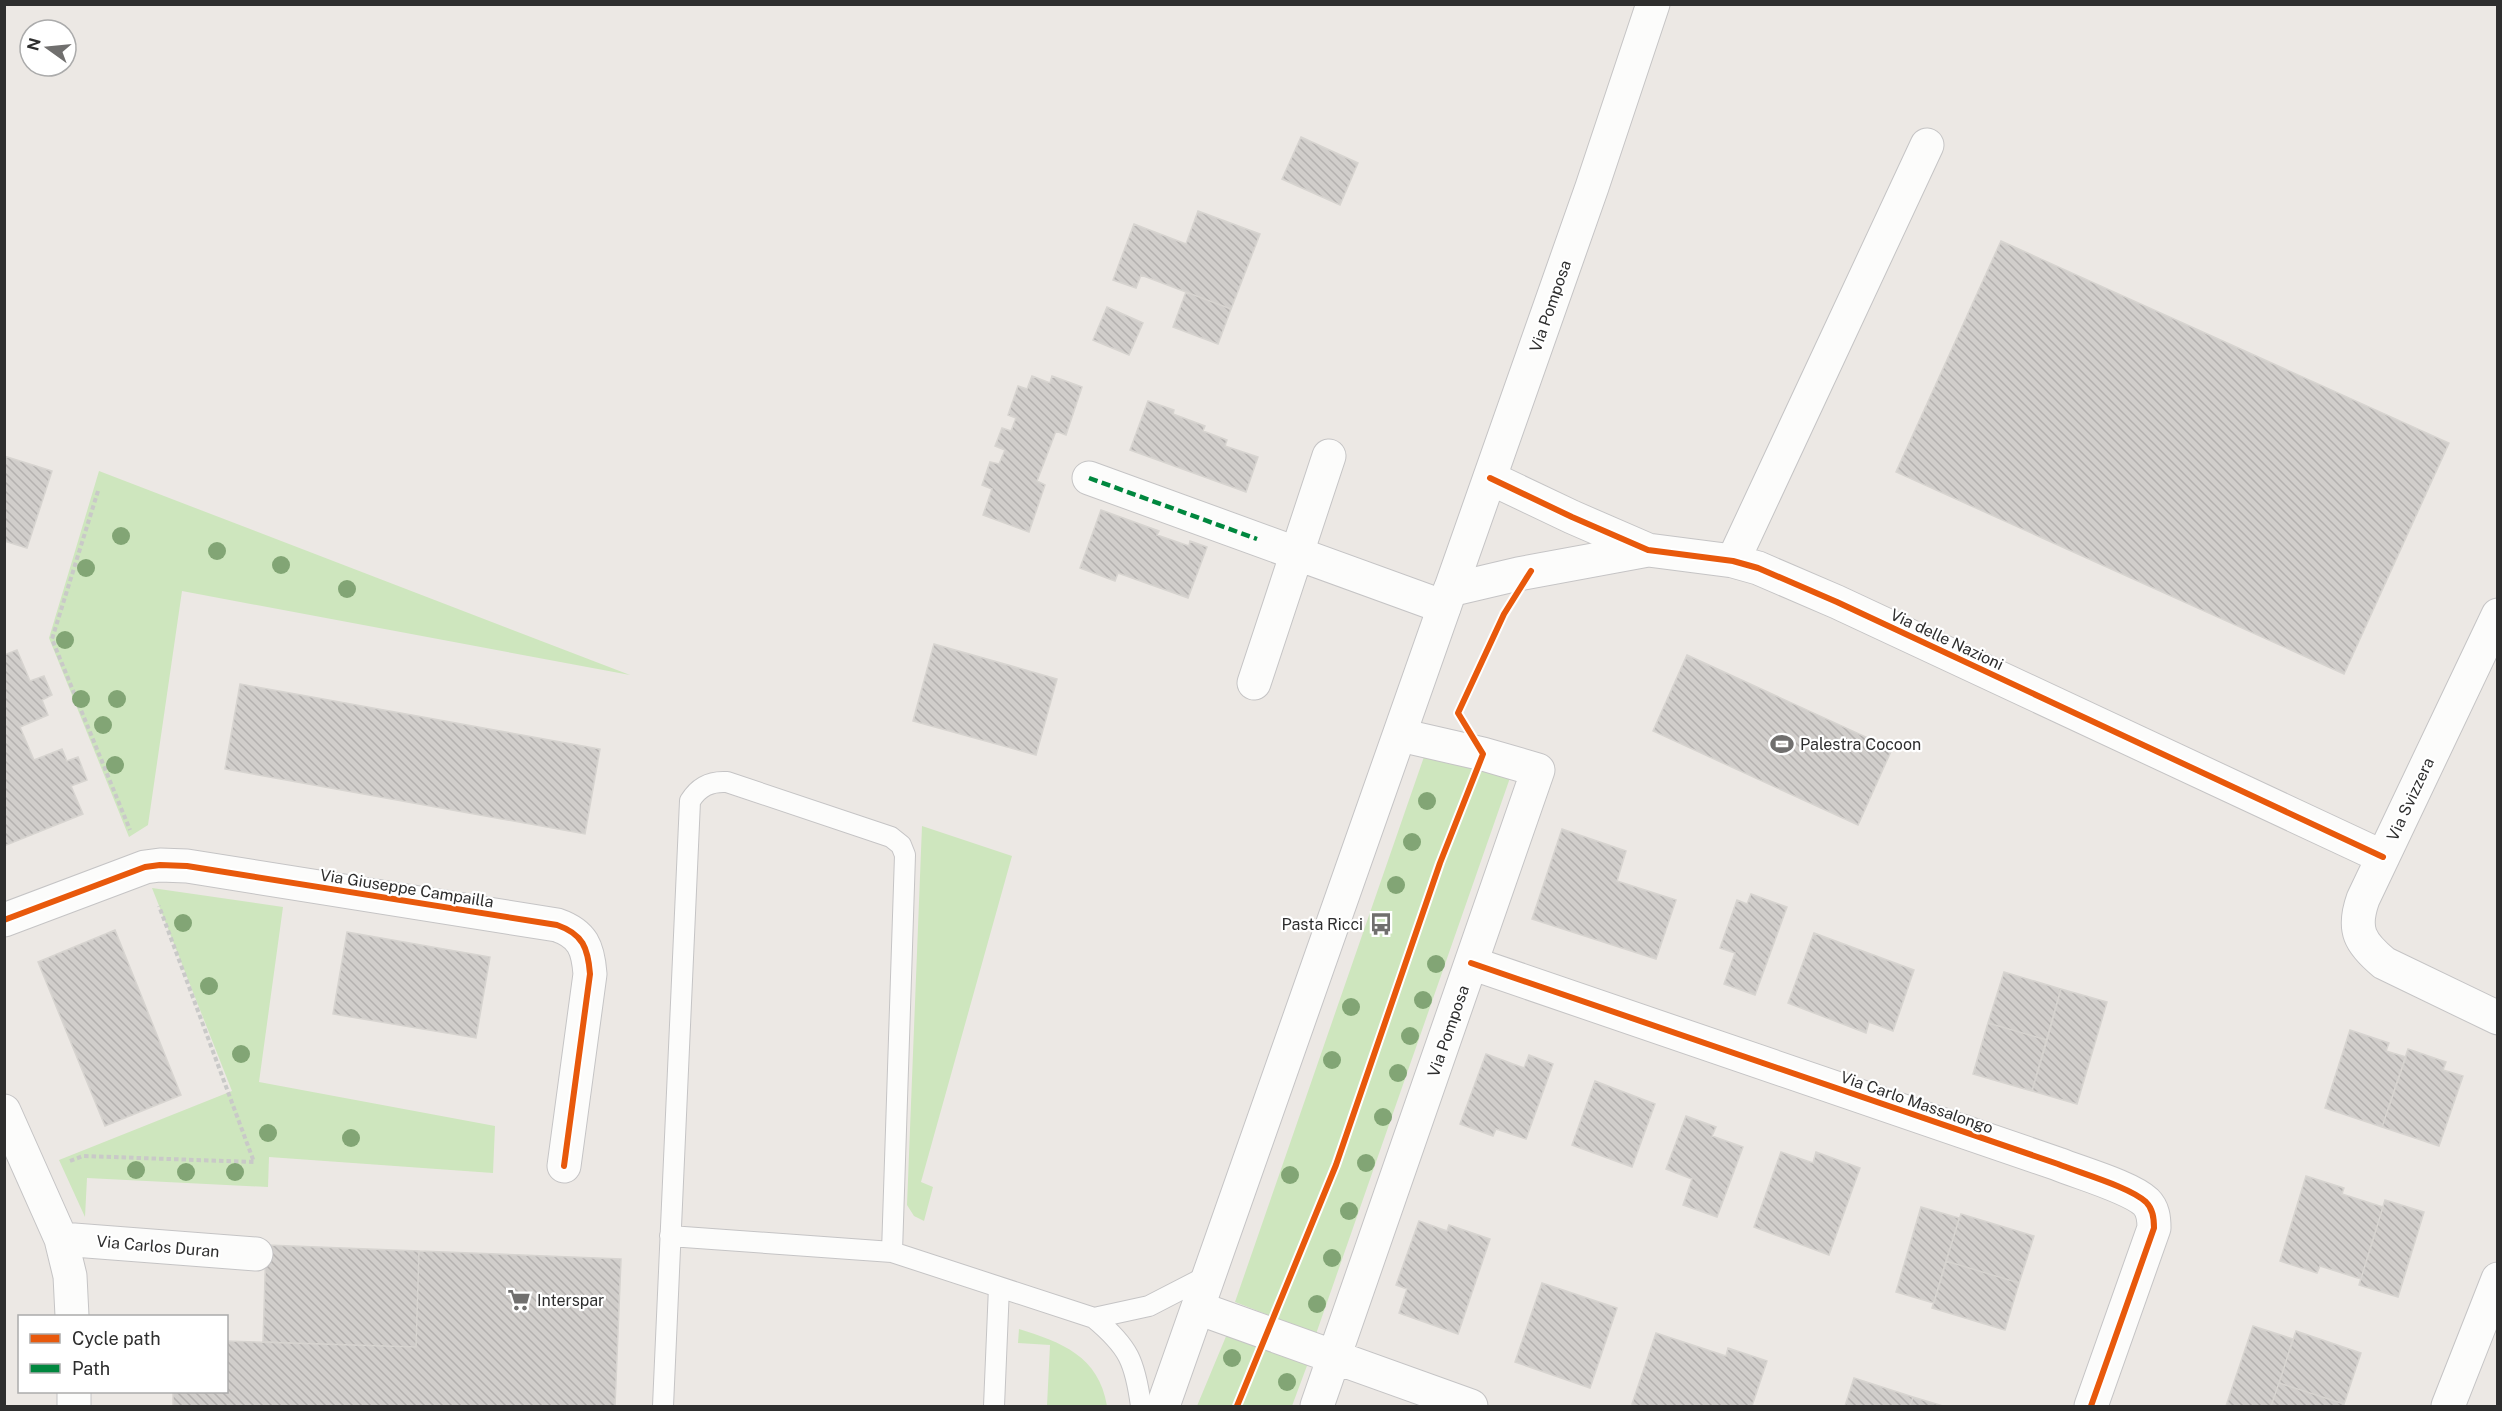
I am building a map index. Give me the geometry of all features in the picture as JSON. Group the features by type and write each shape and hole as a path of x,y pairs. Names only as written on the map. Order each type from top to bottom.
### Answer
{"street":[{"path":"1632,4 1638,51"},
{"name":"Via Pomposa","path":"1163,1407 1490,478 1653,4"},
{"path":"1733,561 1927,145"},
{"path":"1254,683 1329,456"},
{"path":"1089,478 1296,553 1447,599"},
{"name":"Via delle Nazioni","path":"1490,478 1572,518 1648,550 1733,561 1758,568 1837,602 2383,857"},
{"name":"Via delle Nazioni","path":"1447,599 1518,573 1648,550"},
{"name":"Via Svizzera","path":"2498,615 2356,917 2359,934 2369,951 2384,963 2498,1018"},
{"name":"Via Pomposa","path":"1317,1407 1538,770 1483,754 1400,735"},
{"name":"Via Giuseppe Campailla","path":"4,920 145,867 160,865 187,866 557,925 573,931 589,956 590,974 564,1166"},
{"name":"Via Carlo Massalongo","path":"1471,963 2058,1164 2135,1194 2147,1203 2154,1215 2154,1228 2091,1407"},
{"path":"4,1111 61,1239 70,1276 72,1315"},
{"name":"Via Carlos Duran","path":"61,1239 256,1254"},
{"path":"2448,1407 2498,1279"},
{"path":"1198,1308 1471,1407"}],"lane":[{"path":"663,1407 690,801 695,792 714,781 727,782 891,837 901,845 905,855 892,1252"},
{"path":"670,1236 892,1252 1094,1318 1125,1347 1133,1366 1141,1407"},
{"path":"1094,1318 1149,1306 1211,1274"},
{"path":"994,1407 999,1287"}],"green space":[{"path":"99,471 630,675 182,591 148,825 129,837 49,638"},
{"path":"1426,751 1511,775 1316,1334 1235,1302"},
{"path":"922,826 1012,856 921,1182 933,1187 924,1221 914,1216 907,1205"},
{"path":"152,888 283,907 259,1082 495,1126 493,1173 269,1157 268,1187 87,1178 85,1217 59,1160 232,1091"},
{"path":"1019,1329 1063,1346 1087,1363 1103,1389 1107,1406 1047,1406 1050,1345 1018,1343"},
{"path":"1227,1334 1308,1363 1292,1406 1197,1406"}],"building":[{"path":"1301,137 1358,163 1340,205 1282,179"},
{"path":"1198,211 1260,234 1231,309 1141,275 1136,288 1113,280 1134,224 1186,244"},
{"path":"2001,241 2449,443 2344,674 1896,472"},
{"path":"1186,292 1231,309 1218,344 1173,327"},
{"path":"1107,307 1143,323 1129,355 1093,340"},
{"path":"1032,376 1050,383 1052,376 1082,387 1066,435 1056,431 1037,481 1045,485 1029,532 983,515 992,489 982,485 990,462 999,464 1005,450 995,446 1002,428 1011,431 1016,418 1008,415 1018,386 1027,389"},
{"path":"1148,401 1174,410 1173,414 1205,426 1203,431 1227,440 1225,446 1258,457 1246,492 1130,450"},
{"path":"4,456 52,471 27,548 4,541"},
{"path":"1101,510 1159,531 1157,535 1189,546 1190,541 1207,547 1188,598 1118,573 1115,581 1080,568"},
{"path":"934,644 1057,679 1036,755 913,721"},
{"path":"17,650 30,681 44,676 52,695 42,700 48,715 20,727 34,760 62,749 67,761 78,757 87,780 71,786 83,814 4,846 4,655"},
{"path":"1687,655 1892,749 1858,825 1653,731"},
{"path":"240,684 600,749 585,834 225,769"},
{"path":"1562,829 1626,851 1617,881 1676,900 1656,959 1532,919"},
{"path":"1751,894 1787,907 1755,995 1724,984 1735,953 1720,948 1737,900 1747,904"},
{"path":"115,930 181,1095 105,1126 38,962"},
{"path":"347,932 490,957 476,1038 333,1014"},
{"path":"1814,933 1914,970 1893,1031 1869,1022 1866,1033 1788,1003"},
{"path":"2004,972 2061,989 2047,1040 1988,1023"},
{"path":"2061,989 2107,1002 2077,1104 2032,1091"},
{"path":"1988,1023 2047,1040 2032,1091 1973,1074"},
{"path":"2350,1030 2389,1043 2386,1051 2406,1057 2382,1127 2325,1108"},
{"path":"2408,1049 2446,1062 2443,1070 2463,1076 2439,1146 2382,1127"},
{"path":"1486,1054 1524,1068 1529,1055 1553,1064 1526,1139 1496,1129 1493,1136 1460,1124"},
{"path":"1595,1081 1655,1104 1632,1167 1572,1145"},
{"path":"1686,1116 1716,1127 1712,1136 1743,1147 1717,1217 1683,1205 1692,1179 1666,1169"},
{"path":"1781,1152 1813,1163 1816,1152 1860,1168 1829,1255 1754,1227"},
{"path":"2306,1176 2344,1188 2342,1194 2383,1207 2361,1279 2320,1266 2317,1273 2280,1261"},
{"path":"2385,1200 2424,1212 2398,1297 2359,1285"},
{"path":"1921,1207 1959,1218 1934,1303 1896,1292"},
{"path":"1961,1214 2034,1236 2019,1283 1946,1261"},
{"path":"1419,1221 1447,1231 1449,1225 1490,1239 1458,1334 1399,1313 1407,1289 1396,1285"},
{"path":"266,1245 419,1251 416,1347 263,1342"},
{"name":"Interspar","path":"419,1251 621,1259 615,1406 173,1406 173,1393 228,1393 228,1341 416,1347"},
{"path":"1946,1261 2019,1283 2005,1330 1932,1308"},
{"path":"1542,1283 1617,1308 1590,1388 1515,1362"},
{"path":"2253,1326 2293,1339 2279,1383 2271,1406 2226,1406"},
{"path":"2296,1331 2361,1353 2344,1404 2279,1383"},
{"path":"1656,1333 1726,1356 1728,1348 1767,1361 1752,1406 1639,1406 1632,1404"},
{"path":"1854,1378 1913,1397 1910,1406 1845,1406"},
{"path":"2279,1383 2344,1404 2343,1406 2271,1406"},
{"path":"1913,1397 1943,1406 1910,1406"}],"marked path":[{"path":"1089,478 1257,539"}],"cycle path":[{"path":"1490,478 1648,550 1733,561 1758,568 1837,602 2383,857"},
{"path":"1237,1406 1336,1165 1440,863 1483,754 1458,713 1504,614 1531,571"},
{"path":"4,920 145,867 160,865 187,866 557,925 573,933 582,943 586,949 590,974 564,1166"},
{"path":"1471,963 2058,1164 2139,1196 2150,1208 2154,1228 2091,1406"}],"place":[{"name":"Palestra Cocoon","path":"1782,744"},
{"name":"Pasta Ricci","path":"1381,924"},
{"name":"Interspar","path":"519,1300"}]}
